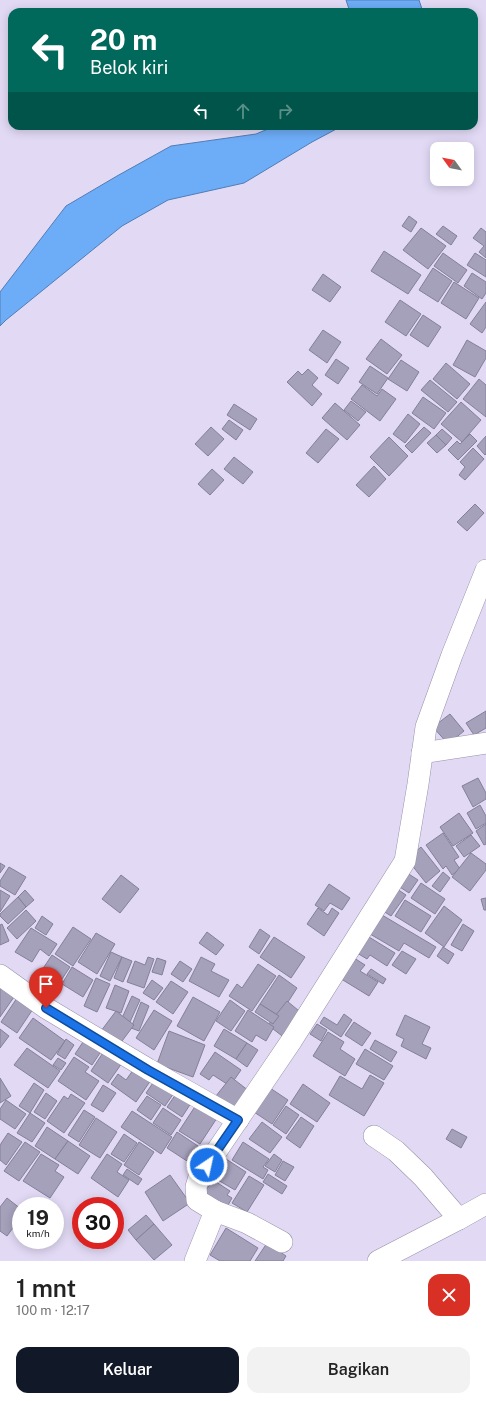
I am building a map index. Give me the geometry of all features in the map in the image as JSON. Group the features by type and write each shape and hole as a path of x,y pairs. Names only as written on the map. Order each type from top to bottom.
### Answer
{"street":[{"path":"282,1242 247,1223 215,1211 197,1200 196,1187 199,1176 292,1040 404,860 418,784 426,727 452,655 486,570"},
{"path":"422,753 486,743"},
{"path":"0,975 46,1008 148,1070 238,1120"},
{"path":"374,1136 402,1156 423,1177 460,1219"},
{"path":"378,1261 486,1204"},
{"path":"195,1261 215,1211"}],"water":[{"path":"346,0 419,0 422,8 349,8"},
{"path":"266,130 334,130 244,183 168,200 122,226 0,326 0,292 66,206 171,146 256,134"}],"building":[{"path":"409,216 417,222 411,232 402,226"},
{"path":"443,226 457,236 451,245 436,234"},
{"path":"421,228 446,246 428,269 403,250"},
{"path":"481,228 486,232 486,258 479,252 484,246 473,238"},
{"path":"384,251 421,275 408,294 371,271"},
{"path":"443,253 467,270 458,283 434,266"},
{"path":"475,253 486,260 486,277 467,265"},
{"path":"433,268 452,281 438,302 419,290"},
{"path":"472,273 486,282 486,293 482,299 464,286"},
{"path":"323,274 341,287 330,302 312,290"},
{"path":"454,282 479,298 466,319 441,303"},
{"path":"400,300 421,314 406,336 385,322"},
{"path":"486,302 486,327 482,333 470,324"},
{"path":"423,315 441,327 428,347 410,335"},
{"path":"323,330 341,342 327,363 309,350"},
{"path":"381,339 402,355 387,374 366,359"},
{"path":"467,340 486,351 486,358 475,377 453,365"},
{"path":"336,359 349,368 338,384 325,375"},
{"path":"401,360 419,372 407,391 388,379"},
{"path":"446,363 470,384 457,399 433,379"},
{"path":"370,366 388,378 377,394 359,382"},
{"path":"308,369 318,378 312,385 322,394 312,406 287,382 298,371 302,375"},
{"path":"479,379 486,385 486,417 463,399"},
{"path":"430,380 457,402 448,412 421,390"},
{"path":"362,385 377,396 382,389 396,399 380,421 351,399"},
{"path":"423,397 446,413 434,429 412,413"},
{"path":"351,401 366,412 358,421 344,410"},
{"path":"461,402 481,420 462,442 441,424"},
{"path":"335,403 360,425 347,440 322,418"},
{"path":"234,404 257,419 250,430 227,415"},
{"path":"408,414 420,424 405,443 393,434"},
{"path":"229,420 243,430 236,440 222,429"},
{"path":"211,427 224,439 208,456 195,444"},
{"path":"424,427 431,433 412,453 405,446"},
{"path":"326,429 339,439 318,463 306,453"},
{"path":"442,429 452,438 446,445 436,435"},
{"path":"470,434 477,441 458,460 448,450 457,441 460,444"},
{"path":"436,435 446,445 437,453 427,443"},
{"path":"486,436 486,454 485,455 477,446"},
{"path":"389,437 408,456 389,476 370,457"},
{"path":"473,448 484,459 465,480 459,475 465,467 460,462"},
{"path":"234,457 253,472 243,484 224,469"},
{"path":"374,466 386,479 369,497 356,485"},
{"path":"212,469 224,480 210,495 198,484"},
{"path":"475,504 484,513 467,531 457,522"},
{"path":"486,711 486,728 474,735 466,723"},
{"path":"450,714 464,731 448,744 433,727"},
{"path":"478,778 486,793 486,799 473,807 462,786"},
{"path":"480,805 486,816 486,823 476,829 467,813"},
{"path":"459,813 473,833 453,846 440,827"},
{"path":"486,824 486,844 484,845 476,831"},
{"path":"443,833 459,857 454,860 460,869 452,875 446,866 443,869 426,845"},
{"path":"471,835 480,846 464,857 456,846"},
{"path":"421,847 440,871 426,883 407,859"},
{"path":"471,853 486,864 486,870 470,891 452,877"},
{"path":"0,863 5,866 0,873"},
{"path":"9,867 26,877 15,895 0,886 0,881"},
{"path":"401,869 418,880 409,893 392,882"},
{"path":"443,872 450,878 440,892 432,886"},
{"path":"121,875 139,889 120,913 102,899"},
{"path":"421,883 445,899 435,914 411,898"},
{"path":"329,884 350,898 342,910 330,903 324,911 315,905"},
{"path":"391,885 406,895 391,916 377,907"},
{"path":"0,890 10,896 0,912"},
{"path":"25,890 34,900 26,907 18,897"},
{"path":"18,897 26,907 8,924 0,916 0,914"},
{"path":"486,898 486,910 484,910 481,899"},
{"path":"405,900 431,916 421,932 395,916"},
{"path":"444,906 462,920 444,947 425,933"},
{"path":"318,908 328,915 332,908 339,913 324,936 307,924"},
{"path":"26,910 36,921 17,939 7,928"},
{"path":"382,915 436,947 429,958 404,943 399,951 370,934"},
{"path":"42,916 53,924 46,935 35,928"},
{"path":"2,924 9,941 0,945 0,925"},
{"path":"463,924 474,931 462,951 451,945"},
{"path":"73,927 91,939 73,966 55,954"},
{"path":"31,928 57,944 49,956 40,949 32,962 15,952"},
{"path":"260,929 270,936 259,954 249,947"},
{"path":"207,932 224,945 216,955 199,943"},
{"path":"96,933 115,944 97,974 78,962"},
{"path":"274,937 305,957 291,978 260,957"},
{"path":"369,937 395,953 387,966 370,955 367,959 352,950"},
{"path":"443,947 454,954 448,964 437,956"},
{"path":"402,951 416,959 406,974 392,965"},
{"path":"111,952 122,957 110,981 100,976"},
{"path":"52,955 70,967 62,979 44,967"},
{"path":"351,956 365,965 360,971 378,982 369,996 338,977"},
{"path":"122,957 132,961 123,982 114,978"},
{"path":"148,957 154,959 144,988 127,982 135,961 145,965"},
{"path":"201,957 215,964 211,971 229,980 219,997 189,981"},
{"path":"157,958 166,961 162,975 152,972"},
{"path":"180,961 192,969 183,982 171,974"},
{"path":"258,964 276,976 252,1011 229,996 237,984 242,988"},
{"path":"44,967 62,979 48,1000 30,988"},
{"path":"72,967 93,980 83,997 62,984"},
{"path":"371,969 386,979 383,984 367,974"},
{"path":"279,975 297,988 279,1016 260,1004"},
{"path":"96,978 110,984 97,1012 84,1006"},
{"path":"152,980 163,988 154,1000 143,993"},
{"path":"171,981 188,992 173,1014 156,1002"},
{"path":"115,985 129,991 121,1013 106,1008"},
{"path":"0,987 14,997 0,1017"},
{"path":"132,996 140,1000 130,1022 122,1018"},
{"path":"193,997 220,1012 204,1041 177,1026"},
{"path":"17,998 33,1009 17,1033 1,1022"},
{"path":"230,1000 245,1011 231,1031 216,1021"},
{"path":"287,1001 304,1015 286,1039 268,1025"},
{"path":"141,1002 149,1006 139,1031 131,1028"},
{"path":"260,1004 279,1016 273,1024 255,1012"},
{"path":"154,1010 172,1021 154,1050 136,1038"},
{"path":"248,1010 274,1027 266,1041 256,1035 252,1042 235,1031"},
{"path":"116,1011 134,1025 116,1049 98,1035"},
{"path":"344,1014 352,1020 341,1037 320,1023 324,1017 337,1025"},
{"path":"405,1015 430,1027 422,1044 431,1048 426,1059 401,1046 404,1039 396,1035"},
{"path":"33,1018 65,1041 51,1060 19,1038"},
{"path":"354,1022 371,1033 362,1046 345,1035"},
{"path":"317,1024 327,1030 321,1041 310,1034"},
{"path":"0,1029 9,1036 0,1048"},
{"path":"224,1029 247,1043 236,1059 214,1046"},
{"path":"169,1031 205,1045 193,1077 157,1064"},
{"path":"328,1032 344,1042 340,1049 355,1059 345,1076 313,1056"},
{"path":"87,1036 104,1047 92,1065 75,1054"},
{"path":"66,1039 74,1045 65,1059 57,1054"},
{"path":"375,1040 397,1052 391,1062 370,1049"},
{"path":"247,1043 258,1050 247,1067 236,1059"},
{"path":"27,1048 60,1071 48,1088 14,1065"},
{"path":"106,1048 122,1063 108,1083 91,1071"},
{"path":"365,1049 393,1066 384,1080 356,1064"},
{"path":"215,1052 241,1070 230,1086 213,1075 209,1080 200,1074"},
{"path":"74,1057 89,1067 85,1072 99,1081 86,1100 58,1081"},
{"path":"58,1058 66,1063 61,1070 53,1065"},
{"path":"136,1066 153,1077 136,1102 111,1084 118,1074 126,1080"},
{"path":"370,1075 384,1083 364,1116 329,1095 340,1076 362,1089"},
{"path":"157,1077 176,1090 165,1106 146,1093"},
{"path":"231,1077 249,1091 230,1115 212,1101"},
{"path":"0,1078 11,1096 0,1103"},
{"path":"34,1083 44,1090 30,1113 19,1106"},
{"path":"303,1084 330,1103 317,1122 290,1104"},
{"path":"103,1085 116,1093 103,1112 91,1105"},
{"path":"270,1088 288,1100 272,1124 254,1112"},
{"path":"178,1091 193,1100 182,1117 167,1107"},
{"path":"46,1093 57,1101 45,1119 34,1112"},
{"path":"71,1094 85,1103 64,1133 47,1121 64,1096 68,1099"},
{"path":"147,1096 161,1105 151,1120 137,1110"},
{"path":"6,1100 26,1114 15,1129 0,1119 0,1109"},
{"path":"196,1105 217,1118 200,1144 179,1131"},
{"path":"286,1106 299,1115 286,1134 273,1125"},
{"path":"163,1108 181,1120 171,1135 153,1123"},
{"path":"84,1110 95,1117 79,1142 68,1135"},
{"path":"132,1111 172,1137 161,1154 121,1127"},
{"path":"30,1113 45,1123 32,1142 17,1133"},
{"path":"301,1117 314,1126 300,1148 286,1138"},
{"path":"96,1118 117,1132 100,1158 79,1145"},
{"path":"262,1122 282,1137 270,1153 249,1139"},
{"path":"47,1127 68,1141 55,1159 35,1146"},
{"path":"452,1129 467,1137 461,1148 446,1139"},
{"path":"177,1132 198,1146 187,1161 167,1148"},
{"path":"8,1133 22,1142 6,1165 0,1160 0,1145"},
{"path":"124,1134 137,1143 124,1162 111,1154"},
{"path":"68,1141 90,1156 78,1174 55,1159"},
{"path":"25,1142 40,1152 19,1181 4,1171"},
{"path":"139,1142 154,1152 139,1175 124,1165"},
{"path":"243,1142 269,1159 263,1167 268,1170 263,1179 232,1160"},
{"path":"41,1154 59,1165 55,1171 64,1177 51,1197 23,1181"},
{"path":"107,1154 122,1164 117,1172 129,1180 118,1197 91,1178"},
{"path":"274,1154 282,1160 275,1172 265,1166"},
{"path":"223,1157 246,1172 235,1190 211,1176"},
{"path":"283,1161 294,1167 285,1181 275,1175"},
{"path":"127,1169 142,1179 138,1185 123,1175"},
{"path":"268,1174 287,1186 282,1194 263,1182"},
{"path":"170,1175 190,1203 163,1221 145,1192"},
{"path":"249,1176 264,1185 247,1212 232,1203"},
{"path":"213,1180 230,1191 227,1195 232,1198 227,1207 204,1193"},
{"path":"7,1198 12,1202 12,1229 7,1236 0,1231 0,1207"},
{"path":"146,1215 154,1224 136,1240 128,1230"},
{"path":"154,1224 172,1245 154,1260 136,1240"},
{"path":"226,1228 258,1248 250,1261 220,1261 210,1255"},
{"path":"267,1243 286,1256 283,1261 255,1261"}],"route":[{"path":"46,1008 148,1070 238,1120 207,1165"}]}
